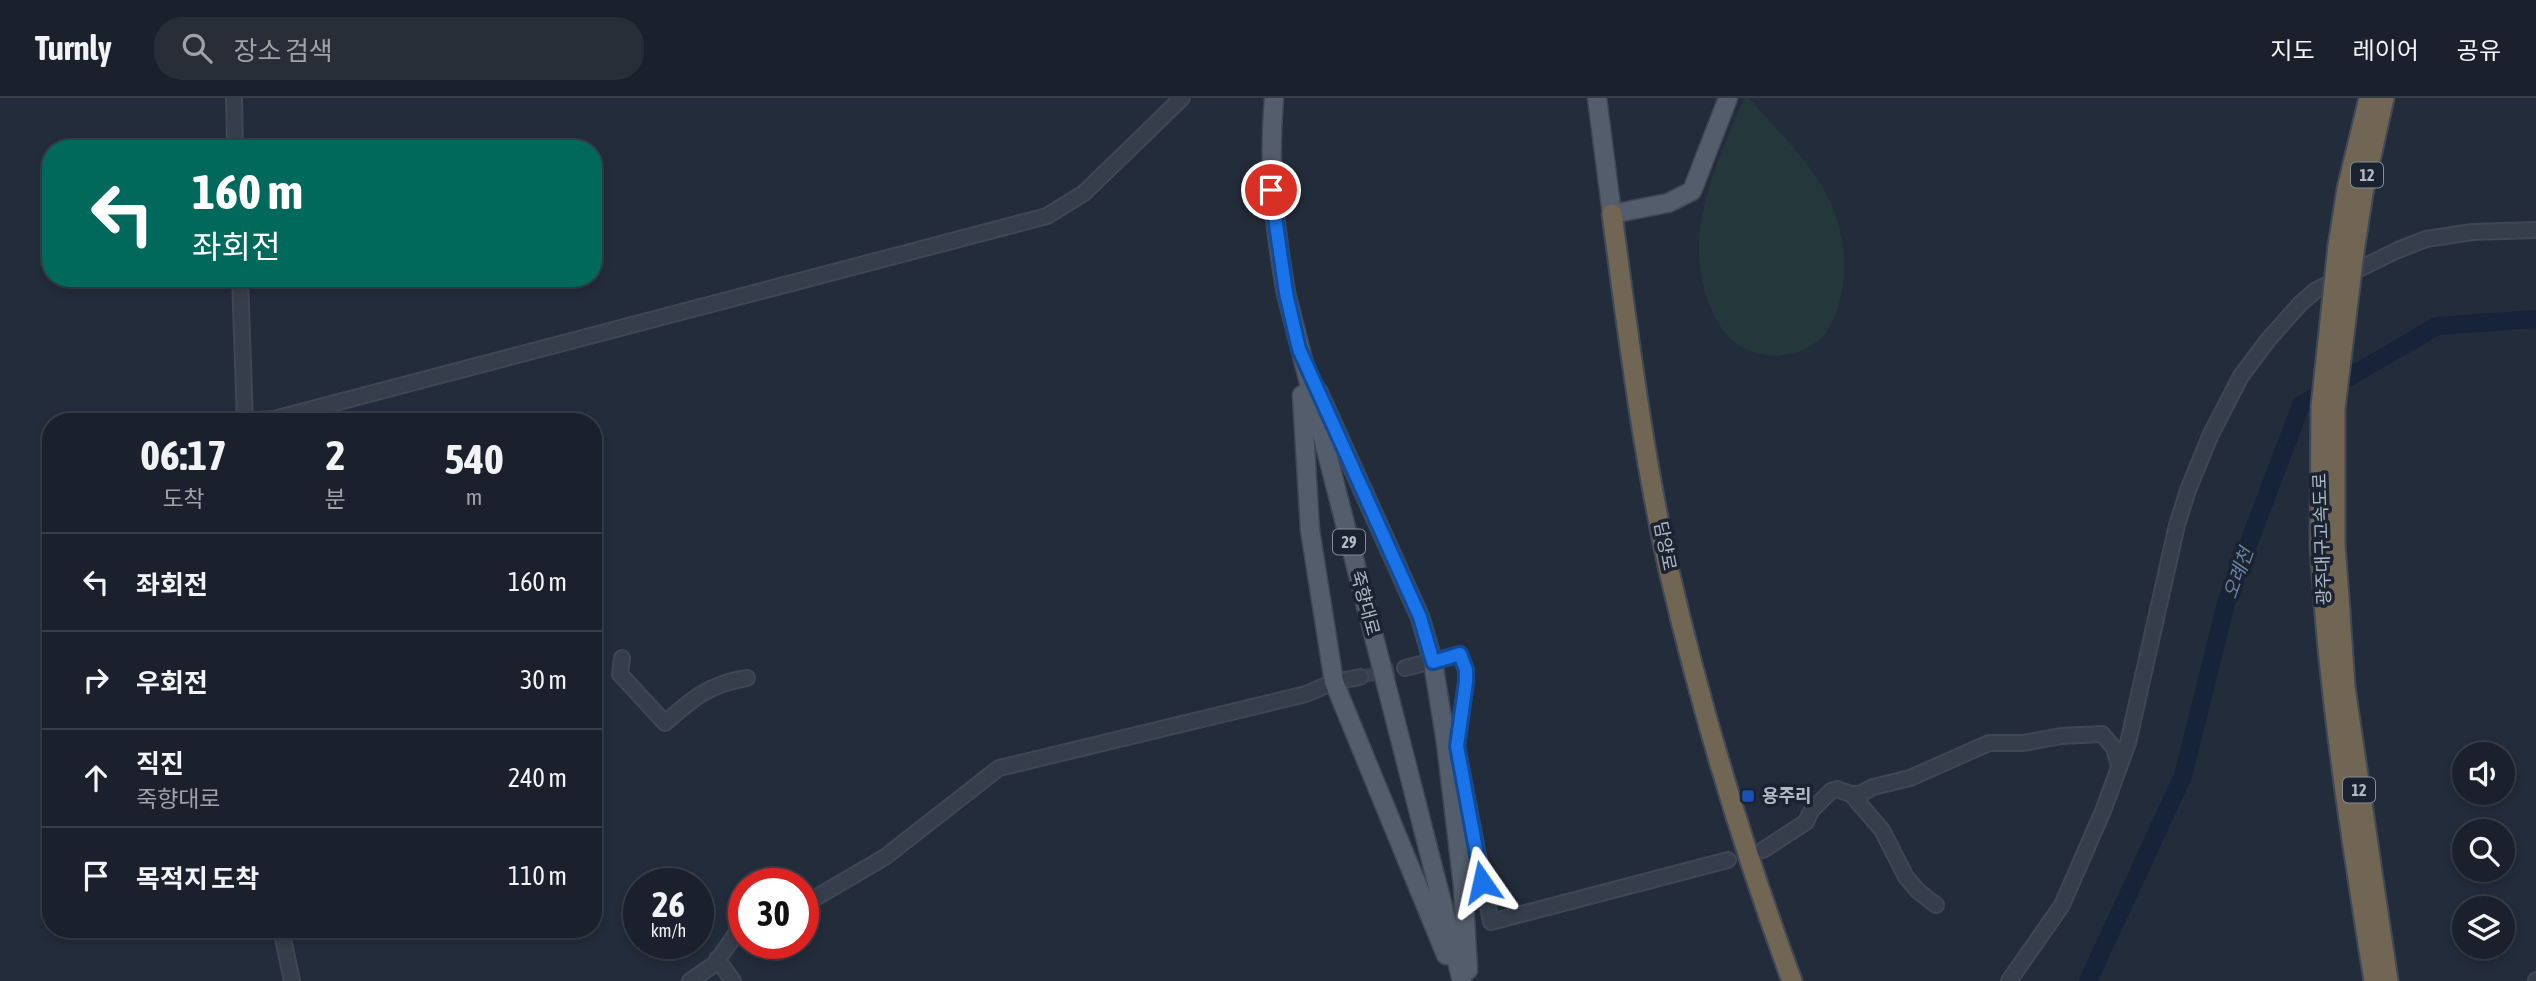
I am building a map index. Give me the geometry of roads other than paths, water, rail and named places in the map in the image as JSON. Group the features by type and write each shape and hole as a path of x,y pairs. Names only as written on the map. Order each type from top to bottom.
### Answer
{"highway":[{"name":"광주대구고속도로","path":"2369,98 2347,189 2336,409 2330,687 2341,775 2374,981"},
{"name":"광주대구고속도로","path":"2346,249 2363,192 2384,98"},
{"name":"담양로","path":"1612,214 1637,396 1670,574 1737,822 1792,981"},
{"name":"광주대구고속도로","path":"2331,600 2388,981"}],"main road":[{"name":"죽향대로","path":"1274,98 1271,190 1286,293 1460,981"},
{"name":"담양로","path":"1597,98 1612,214"},
{"path":"1612,214 1668,203 1692,191 1728,98"},
{"path":"1299,349 1420,617 1433,662 1446,743 1461,873 1468,981"},
{"path":"1299,349 1310,530 1334,682 1460,981"}],"street":[{"path":"234,98 235,140"},
{"path":"297,413 1048,216 1084,193 1182,98"},
{"path":"2009,981 2062,905 2119,766 2130,733 2177,525 2188,490 2230,393 2254,357 2309,295 2398,250 2444,235 2536,230"},
{"path":"240,287 245,413"},
{"path":"1405,668 1460,654 1464,662 1466,682 1457,746 1491,922 1728,860"},
{"path":"622,658 620,674 665,723 698,694 733,680 747,678"},
{"path":"819,896 884,857 999,768 1312,693 1334,682 1360,677"},
{"path":"1763,850 1806,822 1811,811 1831,791 1837,789 1860,794 1872,787 1910,778 1989,743 2023,743 2061,736 2102,734 2114,748 2119,766"},
{"path":"1851,794 1882,830 1906,877 1936,905"},
{"path":"283,938 292,981"},
{"path":"690,981 715,964 728,944"},
{"path":"717,959 733,981"}],"waterway":[{"name":"오례천","path":"2088,981 2183,776 2226,603 2301,405 2437,326 2536,319"}],"tunnel":[{"path":"1360,677 1405,668"}],"place":[{"name":"용주리","path":"1748,796"}]}
